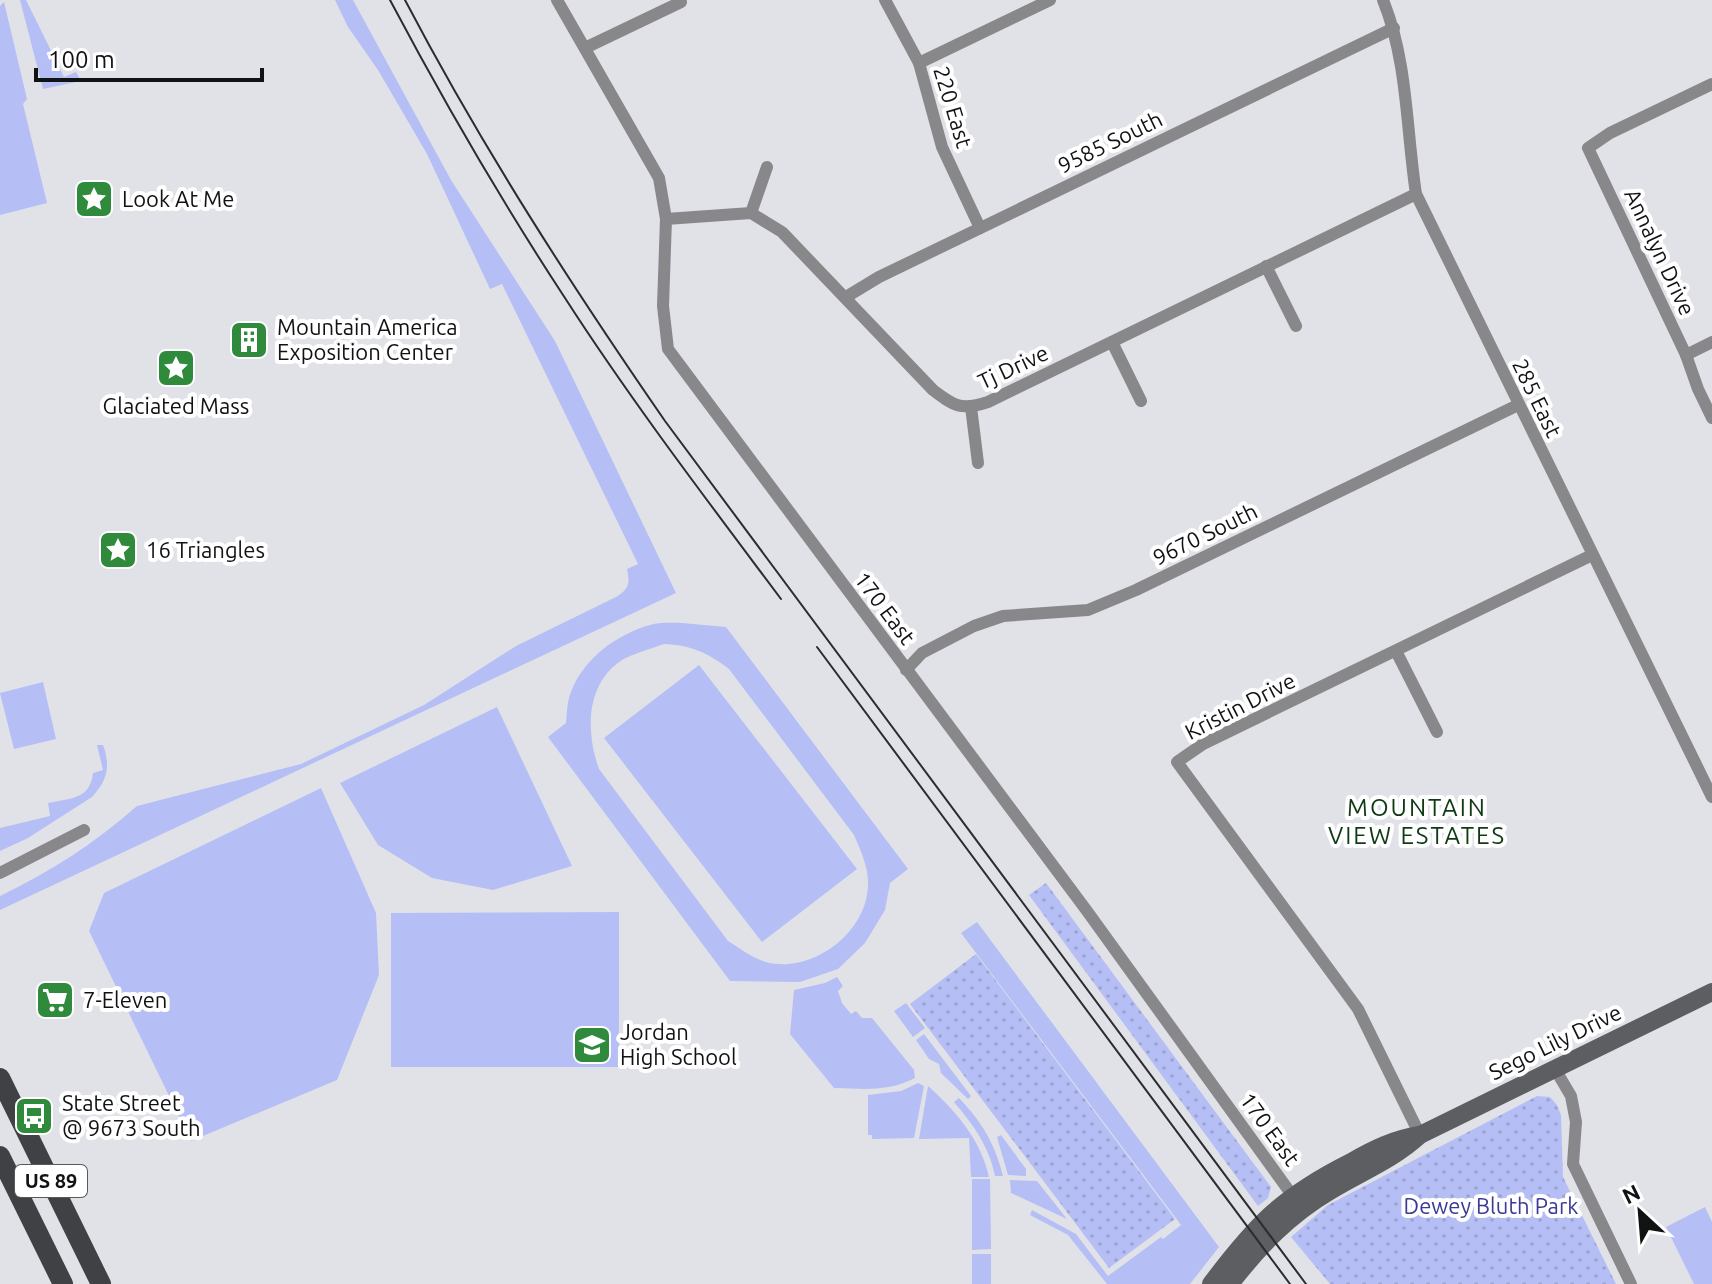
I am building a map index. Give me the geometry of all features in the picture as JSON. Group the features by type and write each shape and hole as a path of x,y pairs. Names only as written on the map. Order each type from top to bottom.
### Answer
{"main road":[{"name":"Sego Lily Drive","path":"1211,1284 1246,1239 1292,1195 1393,1140 1420,1135 1712,992"},
{"name":"US 89","path":"0,1078 101,1284"},
{"name":"Sego Lily Drive","path":"1230,1284 1262,1245 1287,1221 1331,1190 1400,1154 1420,1135"},
{"name":"US 89","path":"0,1156 63,1284"}],"street":[{"name":"170 East","path":"557,0 659,178 666,219 663,306 668,349 1087,911 1292,1195"},
{"name":"220 East","path":"885,0 919,63 942,147 980,228"},
{"path":"919,63 1050,0"},
{"name":"285 East","path":"1383,0 1394,28 1403,71 1407,136 1416,194 1712,797"},
{"path":"585,48 681,2"},
{"name":"9585 South","path":"846,297 879,277 1394,28"},
{"name":"Annalyn Drive","path":"1712,84 1610,133 1588,148 1686,355 1712,418"},
{"path":"666,219 751,213 767,167"},
{"name":"Tj Drive","path":"751,213 782,232 933,390 953,405 971,407 988,402 1416,194"},
{"path":"1266,266 1296,326"},
{"path":"1112,342 1141,401"},
{"path":"1686,355 1712,342"},
{"name":"9670 South","path":"906,670 922,653 974,626 1003,616 1088,610 1136,590 1518,405"},
{"path":"971,407 978,463"},
{"name":"Kristin Drive","path":"1420,1135 1358,1009 1177,762 1203,744 1592,555"},
{"path":"1396,651 1437,732"},
{"path":"0,873 84,830"},
{"path":"1555,1069 1571,1096 1576,1122 1573,1164 1631,1284"}],"green space":[{"path":"20,0 26,0 64,77 76,72 81,81 43,89"},
{"path":"335,0 353,0 451,180 555,341 676,593 0,910 0,896 72,856 137,806 301,764 424,705 516,646 618,596 628,585 627,569 638,564 502,284 490,289 427,154 378,70 348,27"},
{"path":"4,2 27,99 23,104 47,203 0,215 0,6"},
{"path":"658,623 726,627 908,869 890,883 885,910 865,943 838,969 800,982 730,981 548,737 566,723 569,699 576,680 603,650 638,629","holes":["664,644 699,651 729,669 854,835 867,870 866,899 851,929 826,952 810,959 778,964 752,956 728,941 599,769 591,725 595,696 601,682 622,660"]},
{"path":"699,665 857,869 762,942 604,738"},
{"path":"43,682 56,739 14,749 0,693"},
{"path":"497,707 572,866 493,890 432,878 378,845 340,783"},
{"path":"97,745 103,745 107,766 104,779 92,797 28,838 0,851 0,828 50,816 48,803 78,796 88,788 93,773 103,770"},
{"path":"321,788 376,913 379,975 337,1080 191,1141 89,931 104,893"},
{"path":"1046,883 1271,1187 1268,1198 1258,1206 1029,895"},
{"path":"619,912 619,1067 391,1067 391,913"},
{"path":"977,922 1219,1247 1190,1284 1107,1284 1068,1235 1030,1215 1032,1210 1076,1234 1108,1276 1181,1225 961,933"},
{"path":"976,954 1175,1219 1109,1268 910,1004"},
{"path":"837,977 843,986 838,991 842,1003 851,1014 856,1011 862,1018 872,1018 914,1070 915,1078 885,1088 834,1088 790,1034 794,990"},
{"path":"906,1003 925,1028 913,1037 894,1011"},
{"path":"924,1034 971,1096 968,1099 941,1073 939,1064 929,1059 916,1040"},
{"path":"918,1083 924,1086 914,1138 872,1139 872,1135 868,1135 868,1095 901,1091"},
{"path":"928,1086 966,1127 980,1151 989,1177 971,1177 969,1138 919,1139"},
{"name":"Dewey Bluth Park","path":"1537,1096 1550,1097 1557,1105 1561,1115 1563,1177 1616,1284 1330,1284 1291,1237 1328,1205"},
{"path":"959,1098 987,1134 1003,1176 995,1176 980,1137 954,1102"},
{"path":"1001,1135 1026,1169 1026,1176 1008,1175 997,1137"},
{"path":"972,1179 990,1179 991,1249 972,1250"},
{"path":"1010,1180 1037,1181 1067,1219 1011,1193"},
{"path":"1705,1207 1712,1222 1712,1284 1694,1284 1666,1227"},
{"path":"972,1254 991,1254 991,1284 972,1284"}],"tram line":[{"path":"390,0 474,151 590,337 781,599"},
{"path":"405,0 465,109 529,215 665,421 1306,1284"},
{"path":"817,647 1290,1284"}],"place":[{"name":"Look At Me","path":"94,199"},
{"name":"Mountain America Exposition Center","path":"249,340"},
{"name":"Glaciated Mass","path":"176,368"},
{"name":"16 Triangles","path":"118,550"},
{"name":"7-Eleven","path":"55,1000"},
{"name":"Jordan High School","path":"592,1045"},
{"name":"State Street @ 9673 South","path":"34,1116"}],"district":[{"name":"MOUNTAIN VIEW ESTATES","path":"1417,822"}]}
